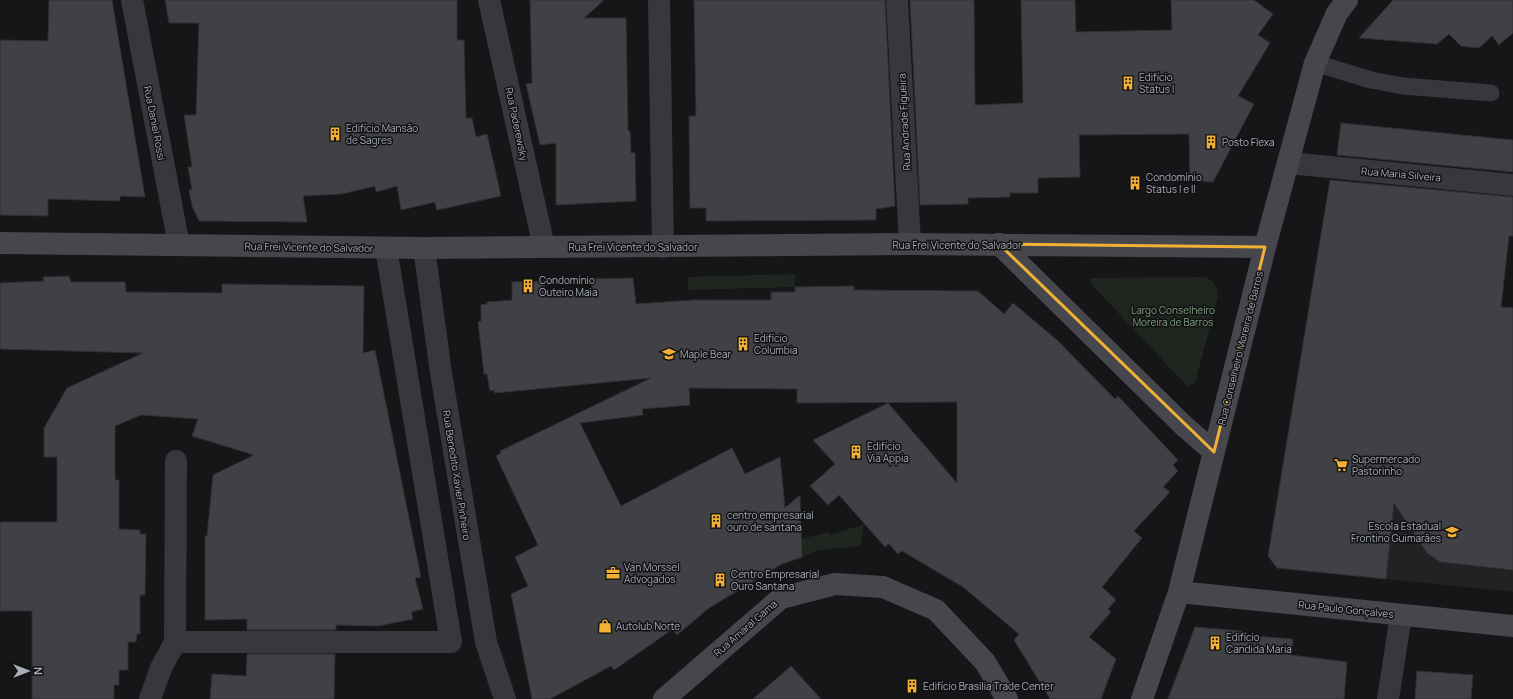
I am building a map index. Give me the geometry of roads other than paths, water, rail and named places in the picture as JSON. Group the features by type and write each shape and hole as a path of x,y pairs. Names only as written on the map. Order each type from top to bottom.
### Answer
{"street":[{"name":"Rua Daniel Rossi","path":"132,0 179,245"},
{"name":"Rua Paderewsky","path":"490,0 544,248"},
{"path":"659,0 663,247"},
{"name":"Rua Andrade Figueira","path":"897,0 910,244"},
{"name":"Rua Conselheiro Moreira de Barros","path":"1142,699 1179,592 1265,247 1315,63 1337,13 1347,0"},
{"name":"Rua Maria Silveira","path":"1289,163 1513,185"},
{"name":"Rua Frei Vicente do Salvador","path":"0,243 386,248 544,248 910,244 1265,247"},
{"path":"999,244 1184,426 1214,452"},
{"path":"175,642 451,642 386,248"},
{"name":"Rua Benedito Xavier Pinheiro","path":"424,248 440,373 484,634 505,699"},
{"path":"150,699 160,668 175,642 176,461"},
{"name":"Rua Amaral Gama","path":"664,699 780,598 835,584 883,587 936,610 985,662 1007,699"},
{"name":"Rua Paulo Gonçalves","path":"1179,592 1513,626"},
{"path":"1388,699 1401,615"}],"lane":[{"path":"1315,63 1371,80 1403,86 1491,93"}],"place":[{"name":"Edifício Status I","path":"1128,83"},
{"name":"Edifício Mansão de Sagres","path":"335,134"},
{"name":"Posto Flexa","path":"1211,142"},
{"name":"Condomínio Status I e II","path":"1135,183"},
{"name":"Condomínio Outeiro Maia","path":"528,286"},
{"name":"Edifício Columbia","path":"743,344"},
{"name":"Maple Bear","path":"669,354"},
{"name":"Edifício Via Appia","path":"856,452"},
{"name":"Supermercado Pastorinho","path":"1341,465"},
{"name":"centro empresarial ouro de santana","path":"716,521"},
{"name":"Escola Estadual Frontino Guimarães","path":"1452,532"},
{"name":"Van Morssel Advogados","path":"613,573"},
{"name":"Centro Empresarial Ouro Santana","path":"720,580"},
{"name":"Autolub Norte","path":"605,626"},
{"name":"Edifício Candida Maria","path":"1215,643"},
{"name":"Edifício Brasilia Trade Center","path":"912,686"}],"park label":[{"name":"Largo Conselheiro Moreira de Barros","path":"1173,316"}]}
